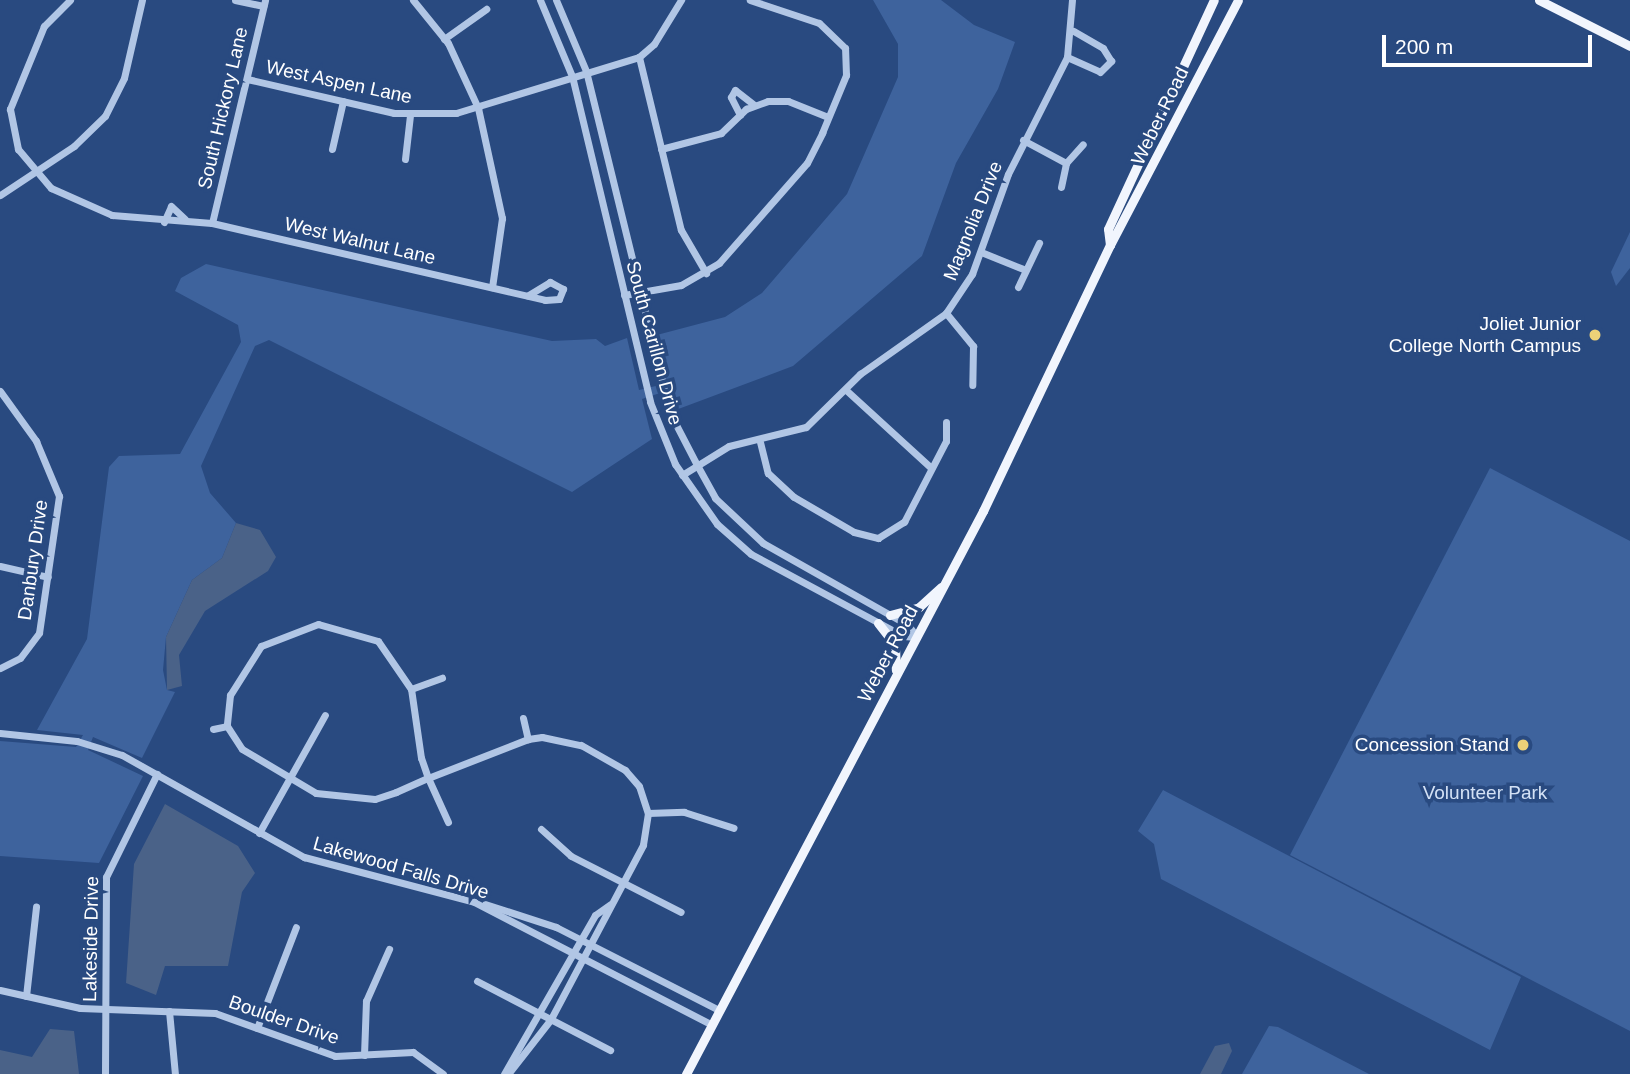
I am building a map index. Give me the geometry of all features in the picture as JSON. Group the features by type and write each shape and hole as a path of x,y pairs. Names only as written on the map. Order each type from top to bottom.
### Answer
{"main road":[{"name":"Weber Road","path":"1110,245 1108,229 1214,0"},
{"name":"Weber Road","path":"686,1074 945,584 1110,245 1238,0"},
{"path":"1539,0 1630,46"},
{"path":"890,615 919,607 945,584"},
{"path":"878,623 895,645 895,678"}],"street":[{"path":"35,172 12,129 13,96 44,26 70,0"},
{"path":"0,195 35,172 105,116 124,78 142,0"},
{"path":"235,0 264,3"},
{"path":"412,0 444,38 478,108 502,218 492,287"},
{"name":"South Carillon Drive","path":"540,0 572,76 650,402 682,475 717,524 751,554 878,623 917,637"},
{"name":"South Carillon Drive","path":"556,0 586,71 638,293 670,413 715,498 763,543 890,615 917,637"},
{"path":"681,0 654,44 639,57 681,230 706,273"},
{"path":"624,295 706,273 807,163 846,75 838,37 819,23 750,0"},
{"name":"Magnolia Drive","path":"682,475 729,446 760,443 806,427 846,390 946,313 981,253 1023,140 1067,57 1074,31 1072,0"},
{"name":"South Hickory Lane","path":"212,223 264,3"},
{"path":"444,38 486,9"},
{"path":"1067,57 1100,72 1111,61 1103,48 1074,31"},
{"name":"West Aspen Lane","path":"247,79 411,115 478,108 586,71 639,57"},
{"path":"740,116 731,97 735,90 754,105"},
{"path":"332,149 343,101"},
{"path":"661,149 708,139 754,105 788,101 828,117"},
{"path":"405,159 411,115"},
{"path":"1023,140 1066,163"},
{"path":"1061,187 1066,163 1083,144"},
{"name":"West Walnut Lane","path":"35,172 51,188 112,215 164,222 185,219 212,223 528,295"},
{"name":"West Walnut Lane","path":"164,222 171,206 185,219"},
{"path":"1018,287 1023,269 1039,243"},
{"path":"981,253 1023,269"},
{"path":"946,313 973,346 972,385"},
{"path":"846,390 931,468"},
{"name":"Danbury Drive","path":"0,391 36,441 59,496 39,633 20,658 0,668"},
{"path":"760,443 774,482 866,537 897,531 946,441 946,422"},
{"path":"0,566 48,577"},
{"path":"448,822 428,778 411,688 378,641 341,625 298,627 251,659 230,695 227,726 242,749 316,793 355,801 428,778 528,739 564,738 618,765 639,786 648,813 643,845 551,1019 506,1074"},
{"path":"411,688 442,678"},
{"path":"259,833 325,715"},
{"path":"523,718 528,739"},
{"path":"213,729 227,726"},
{"name":"Lakewood Falls Drive","path":"0,733 99,745 157,774 259,833 329,866 474,902 712,1025"},
{"name":"Lakeside Drive","path":"105,1074 106,877 157,774"},
{"path":"648,813 684,812 734,828"},
{"path":"541,829 571,856 681,912"},
{"path":"474,902 581,939 719,1010"},
{"path":"506,1074 595,915 614,902"},
{"path":"26,996 36,907"},
{"path":"257,1028 296,927"},
{"path":"364,1055 366,1001 389,949"},
{"path":"477,981 610,1050"},
{"name":"Boulder Drive","path":"0,990 106,1009 215,1013 324,1053 364,1055 413,1052 443,1074"},
{"path":"169,1011 175,1074"}],"green space":[{"path":"873,0 941,0 974,25 1015,42 998,89 956,163 922,256 793,366 673,411 666,391 642,399 652,439 572,492 269,340 255,346 201,466 210,493 236,523 222,558 192,580 166,637 163,670 167,690 175,692 142,758 93,737 88,750 143,776 99,863 0,856 0,741 76,747 83,735 37,730 87,639 109,467 119,456 180,454 241,342 238,325 175,291 181,278 206,264 552,341 596,339 605,346 627,338 639,390 664,384 653,336 725,317 762,293 847,194 898,77 898,44"},
{"path":"1630,232 1630,268 1616,286 1611,272"},
{"name":"Volunteer Park","path":"1490,468 1630,541 1630,1031 1290,855"},
{"path":"1163,790 1521,977 1490,1050 1161,879 1154,844 1138,831"},
{"path":"1269,1026 1278,1027 1369,1074 1242,1074"}],"shaded area":[{"path":"236,523 260,530 276,557 268,571 205,611 179,655 182,686 167,690 166,637 192,580 222,558"},
{"path":"165,804 238,846 255,873 242,892 228,966 165,966 156,995 126,983 134,864"},
{"path":"50,1029 74,1031 79,1074 0,1074 0,1050 32,1057"},
{"path":"1229,1043 1232,1051 1221,1074 1200,1074 1215,1046"}],"place":[{"name":"Joliet Junior College North Campus","path":"1595,335"},
{"name":"Concession Stand","path":"1523,745"}]}
